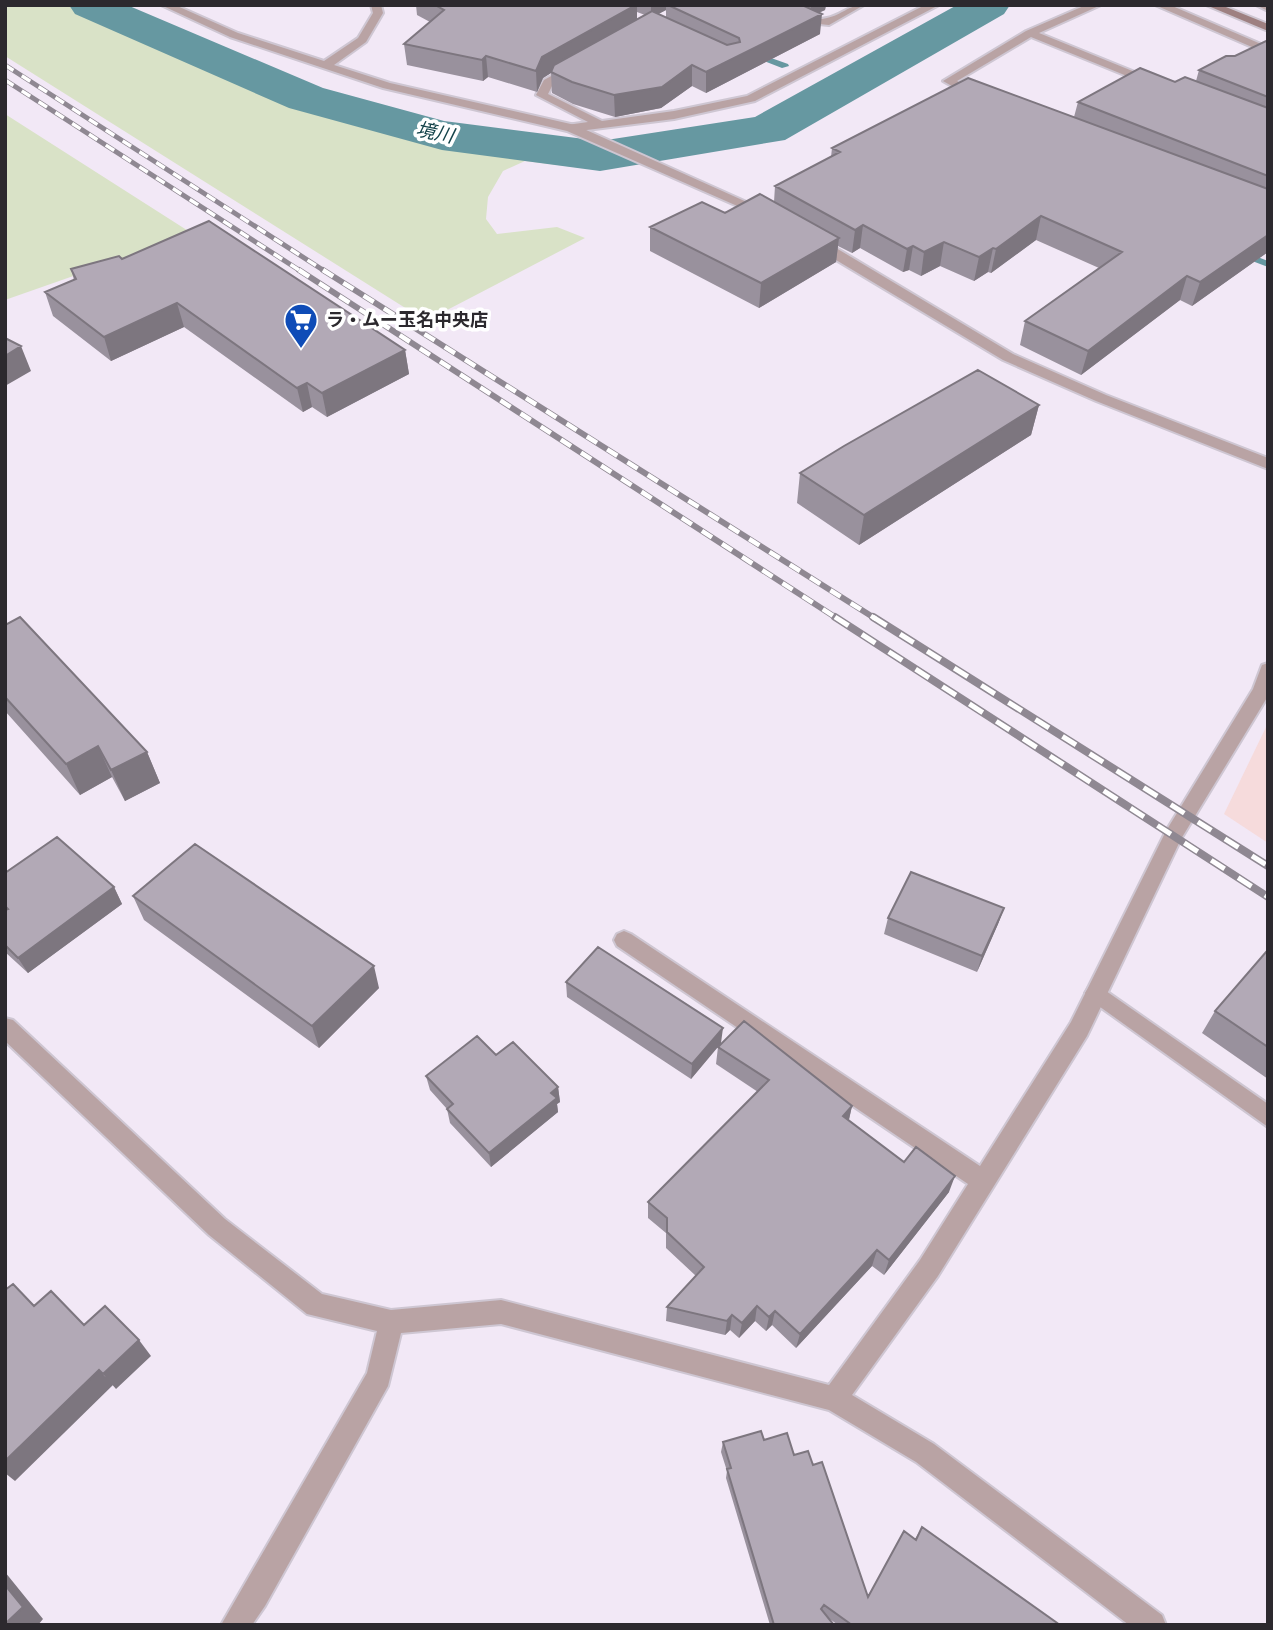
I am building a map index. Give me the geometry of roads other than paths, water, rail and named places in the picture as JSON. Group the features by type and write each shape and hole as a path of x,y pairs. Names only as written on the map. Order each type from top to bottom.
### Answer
{"main road":[{"path":"1211,5 1268,28"}],"street":[{"path":"166,5 234,34 387,86 571,128 747,203 780,222"},
{"path":"326,65 362,40 379,13 376,5"},
{"path":"760,5 803,20 829,22 859,5"},
{"path":"571,128 674,115 751,99 934,5"},
{"path":"984,98 949,81 1030,33 1096,5"},
{"path":"1160,5 1268,51"},
{"path":"1261,5 1268,8"},
{"path":"1030,33 1168,89"},
{"path":"587,60 548,82 542,95 601,124"},
{"path":"802,234 1008,357 1101,398 1268,464"},
{"path":"834,1399 929,1268 1079,1029 1173,836 1262,690 1268,669"},
{"path":"624,940 983,1181"},
{"path":"1096,993 1268,1116"},
{"path":"5,1027 217,1227 316,1305 391,1322 501,1312 834,1399 925,1453 1152,1625"},
{"path":"235,1625 256,1596 379,1377 391,1322"}],"waterway":[{"name":"境川","path":"90,5 306,98 442,135 600,156 768,130 989,5"},
{"path":"754,54 785,66"},
{"path":"1242,254 1268,264"}],"railway":[{"path":"5,65 326,272"},
{"path":"5,80 302,272"},
{"path":"299,270 838,619"},
{"path":"323,270 876,619"},
{"path":"835,617 1268,897"},
{"path":"873,617 1268,866"}],"place":[{"name":"ラ・ムー玉名中央店","path":"301,350"}]}
